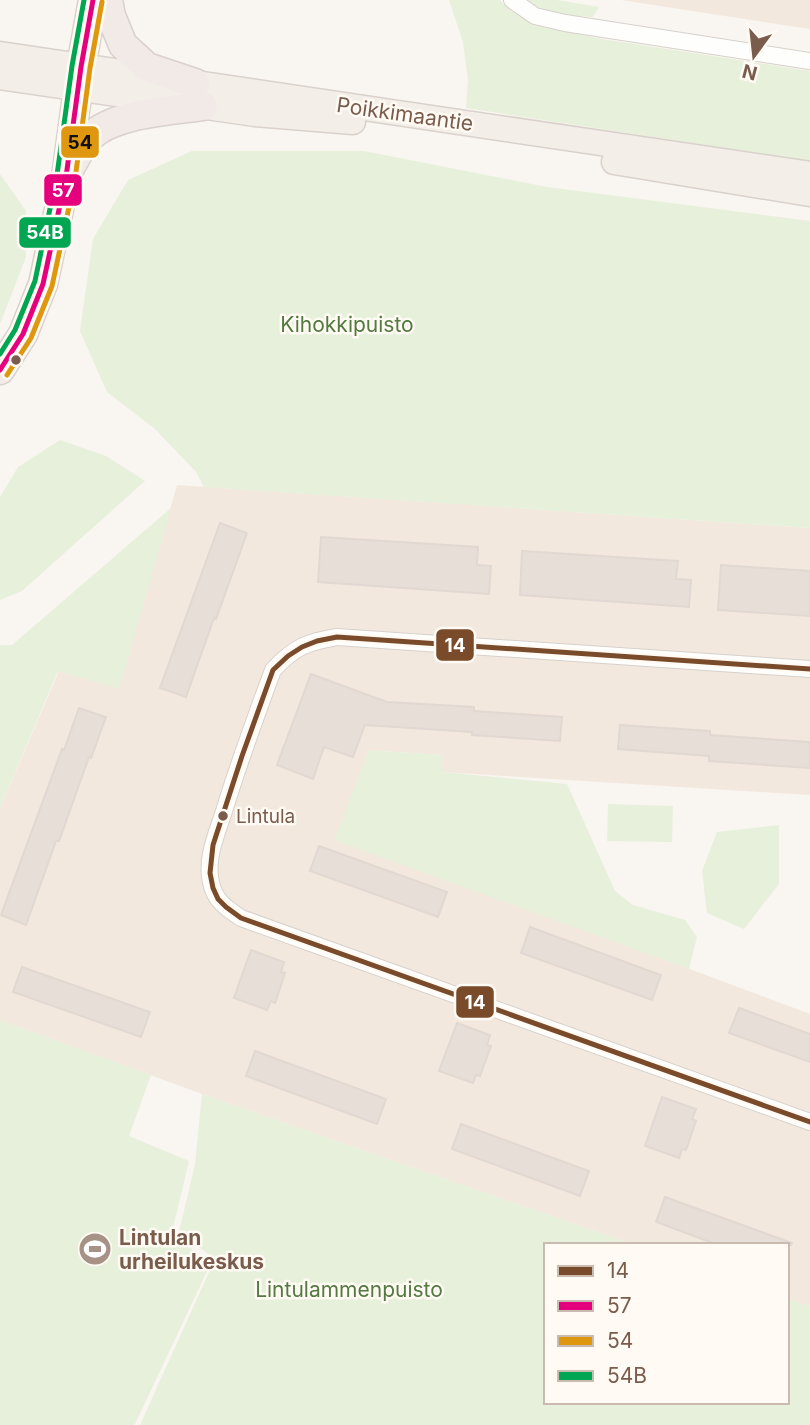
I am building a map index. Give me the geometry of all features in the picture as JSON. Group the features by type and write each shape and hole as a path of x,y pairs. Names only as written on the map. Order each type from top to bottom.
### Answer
{"highway":[{"path":"0,370 23,334 43,284 66,177 93,0"},
{"path":"108,0 111,16 123,46 147,67 199,95"},
{"path":"66,177 92,135 110,122 138,116 199,95"}],"main road":[{"name":"Poikkimaantie","path":"0,54 80,78"},
{"name":"Poikkimaantie","path":"0,77 80,78 810,174"},
{"name":"Poikkimaantie","path":"199,95 255,114 328,119 434,132 810,194"}],"street":[{"path":"512,0 535,16 565,23 810,61"},
{"path":"810,669 337,637 314,641 284,658 273,670 239,765 208,866 216,897 244,919 810,1122"}],"shaded area":[{"path":"621,0 810,0 810,29"},
{"path":"177,485 810,528 810,795 442,772 441,755 369,750 601,936 810,1014 810,1307 789,1299 789,1243 629,1243 202,1094 0,1020 0,808 59,671 119,688"}],"green space":[{"path":"449,0 500,0 511,11 538,25 602,39 810,71 810,161 466,108 468,80 463,42"},
{"path":"526,0 557,0 599,7 593,17 550,11"},
{"name":"Kihokkipuisto","path":"192,151 364,151 547,187 810,221 810,528 204,487 196,472 155,429 107,392 80,331 93,239 128,180"},
{"path":"0,174 26,211 26,257 0,324"},
{"path":"60,440 106,456 145,481 22,591 0,600 0,497 18,467"},
{"path":"171,508 119,689 58,671 0,808 0,645 12,645"},
{"path":"369,750 442,755 442,772 567,784 615,891 633,905 685,920 697,937 689,969 334,840"},
{"path":"608,804 673,806 672,842 607,841"},
{"path":"779,825 779,884 744,929 707,913 702,871 717,832"},
{"name":"Lintulan urheilukeskus","path":"0,1020 151,1075 129,1136 189,1161 172,1232 210,1265 133,1425 0,1425"},
{"name":"Lintulammenpuisto","path":"202,1094 629,1243 544,1243 544,1404 789,1404 789,1299 810,1307 810,1425 140,1425 215,1259 179,1232 195,1164"}],"building":[{"path":"220,523 247,533 186,697 160,688"},
{"path":"321,537 478,547 477,565 491,566 489,594 318,582"},
{"path":"522,551 678,561 676,579 691,580 689,607 520,595"},
{"path":"721,565 810,571 810,616 718,610"},
{"path":"311,674 387,702 474,707 474,711 562,717 560,741 365,725 353,757 324,747 313,779 277,765"},
{"path":"79,708 106,717 59,841 56,841 26,925 1,915"},
{"path":"620,725 810,742 810,768 709,761 709,756 618,749"},
{"path":"319,846 447,892 438,917 310,871"},
{"path":"530,927 661,975 652,1000 521,953"},
{"path":"251,950 284,962 281,972 285,973 275,1003 271,1001 267,1010 234,998"},
{"path":"22,967 150,1012 141,1037 13,992"},
{"path":"739,1008 810,1034 810,1062 729,1033"},
{"path":"457,1023 490,1035 487,1045 491,1046 480,1076 476,1075 473,1083 439,1071"},
{"path":"255,1051 386,1099 377,1124 246,1076"},
{"path":"662,1097 696,1109 692,1119 696,1121 686,1150 682,1149 679,1158 645,1146"},
{"path":"461,1124 589,1171 580,1196 452,1149"},
{"path":"665,1197 792,1243 713,1243 656,1222"}],"transit line":[{"name":"54B","path":"0,354 15,330 35,281 57,175 84,0"},
{"name":"57","path":"0,370 23,334 43,284 66,177 93,0"},
{"name":"54","path":"7,375 31,338 52,286 75,179 102,2"},
{"name":"14","path":"810,669 337,637 317,641 288,656 273,670 213,845 210,873 218,899 241,918 810,1122"}],"place":[{"name":"Lintula","path":"223,816"},
{"name":"Lintulan urheilukeskus","path":"95,1249"}]}
